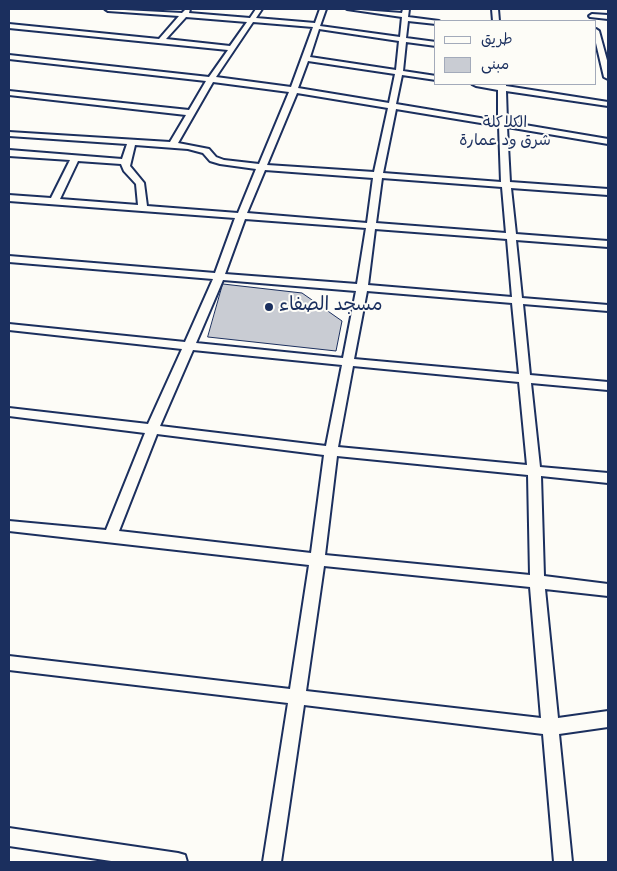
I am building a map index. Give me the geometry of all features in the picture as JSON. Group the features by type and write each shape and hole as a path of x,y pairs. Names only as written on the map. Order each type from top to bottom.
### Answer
{"street":[{"path":"108,9 188,11 317,26 434,44"},
{"path":"173,145 211,79 259,9"},
{"path":"111,535 153,428 191,345 219,277 241,216 294,90 323,9"},
{"path":"350,9 406,14 434,21"},
{"path":"162,40 188,11"},
{"path":"272,862 331,451 362,289 378,175 399,73 406,14"},
{"path":"592,15 608,17"},
{"path":"9,26 232,48"},
{"path":"597,38 608,73"},
{"path":"9,57 294,90 608,141"},
{"path":"305,58 434,78"},
{"path":"489,85 608,104"},
{"path":"502,86 501,124 534,471 537,581 563,862"},
{"path":"9,93 190,113"},
{"path":"9,134 131,144 173,145 206,151 213,159 223,162 262,167 508,183 608,192"},
{"path":"131,144 125,162 128,173 140,183 143,208"},
{"path":"9,153 125,162"},
{"path":"54,200 75,158"},
{"path":"9,198 608,244"},
{"path":"9,259 608,308"},
{"path":"9,327 347,362 608,386"},
{"path":"9,412 331,451 608,478"},
{"path":"9,526 111,535 316,560 537,581 608,590"},
{"path":"9,663 550,727 608,719"},
{"path":"9,837 178,862"}],"building":[{"name":"مسجد الصفاء","path":"223,284 302,293 342,321 336,351 208,337"}],"place":[{"name":"مسجد الصفاء","path":"269,307"}],"district":[{"name":"الكلاكلة شرق ود عمارة","path":"505,134"}]}
